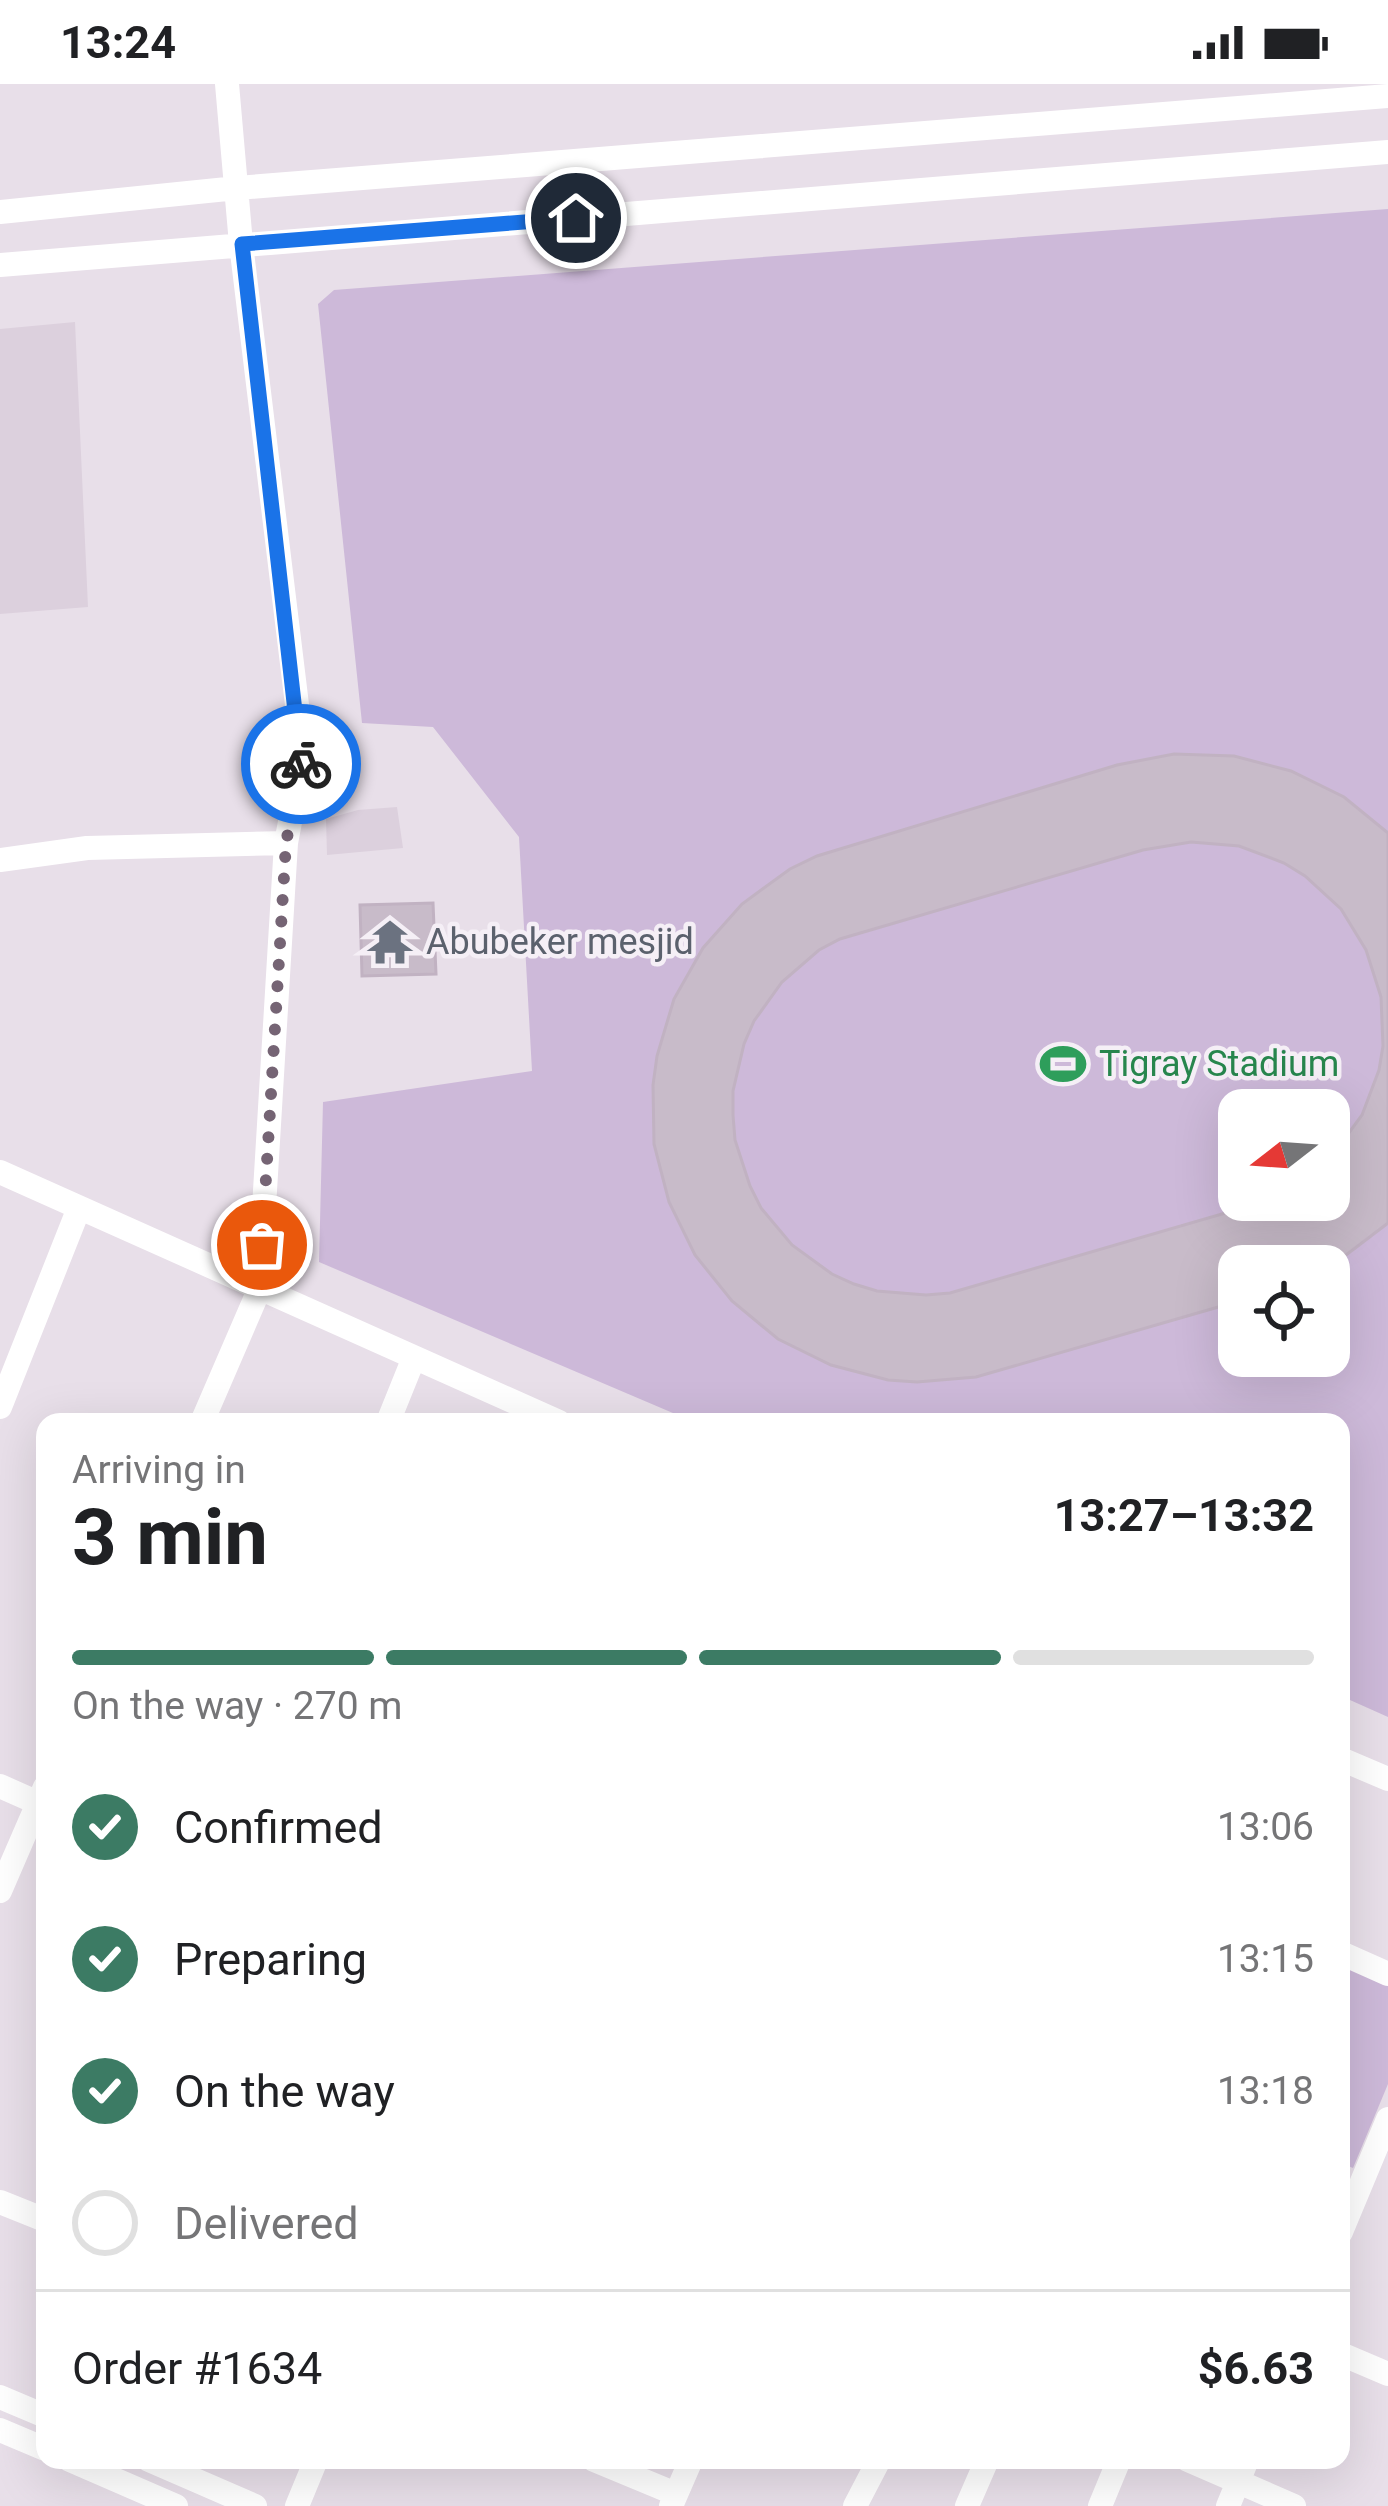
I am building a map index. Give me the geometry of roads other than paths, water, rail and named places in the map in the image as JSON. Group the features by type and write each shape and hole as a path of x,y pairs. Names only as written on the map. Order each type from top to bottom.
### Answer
{"street":[{"path":"206,1413 259,1290 286,843 302,754 227,84"},
{"path":"0,212 237,188 1388,96"},
{"path":"0,265 1388,152"},
{"path":"0,860 87,848 286,843"},
{"path":"0,1172 538,1413"},
{"path":"0,1407 7,1370 79,1208"},
{"path":"392,1413 413,1360"},
{"path":"1350,1763 1388,1780"},
{"path":"0,1786 36,1796"},
{"path":"0,1891 36,1813"},
{"path":"1350,1957 1388,1974"},
{"path":"1351,2178 1388,2119"},
{"path":"0,2202 36,2216"},
{"path":"1350,2358 1388,2374"},
{"path":"0,2397 36,2412"},
{"path":"0,2430 36,2445"},
{"path":"89,2469 161,2503"},
{"path":"170,2469 255,2506"},
{"path":"296,2506 312,2469"},
{"path":"613,2469 674,2500 687,2469"},
{"path":"855,2506 874,2469"},
{"path":"968,2506 983,2469"},
{"path":"1100,2506 1115,2469"},
{"path":"1208,2469 1294,2506"}],"place":[{"name":"Abubeker mesjid","path":"390,942"},
{"name":"Tigray Stadium","path":"1063,1064"}]}
